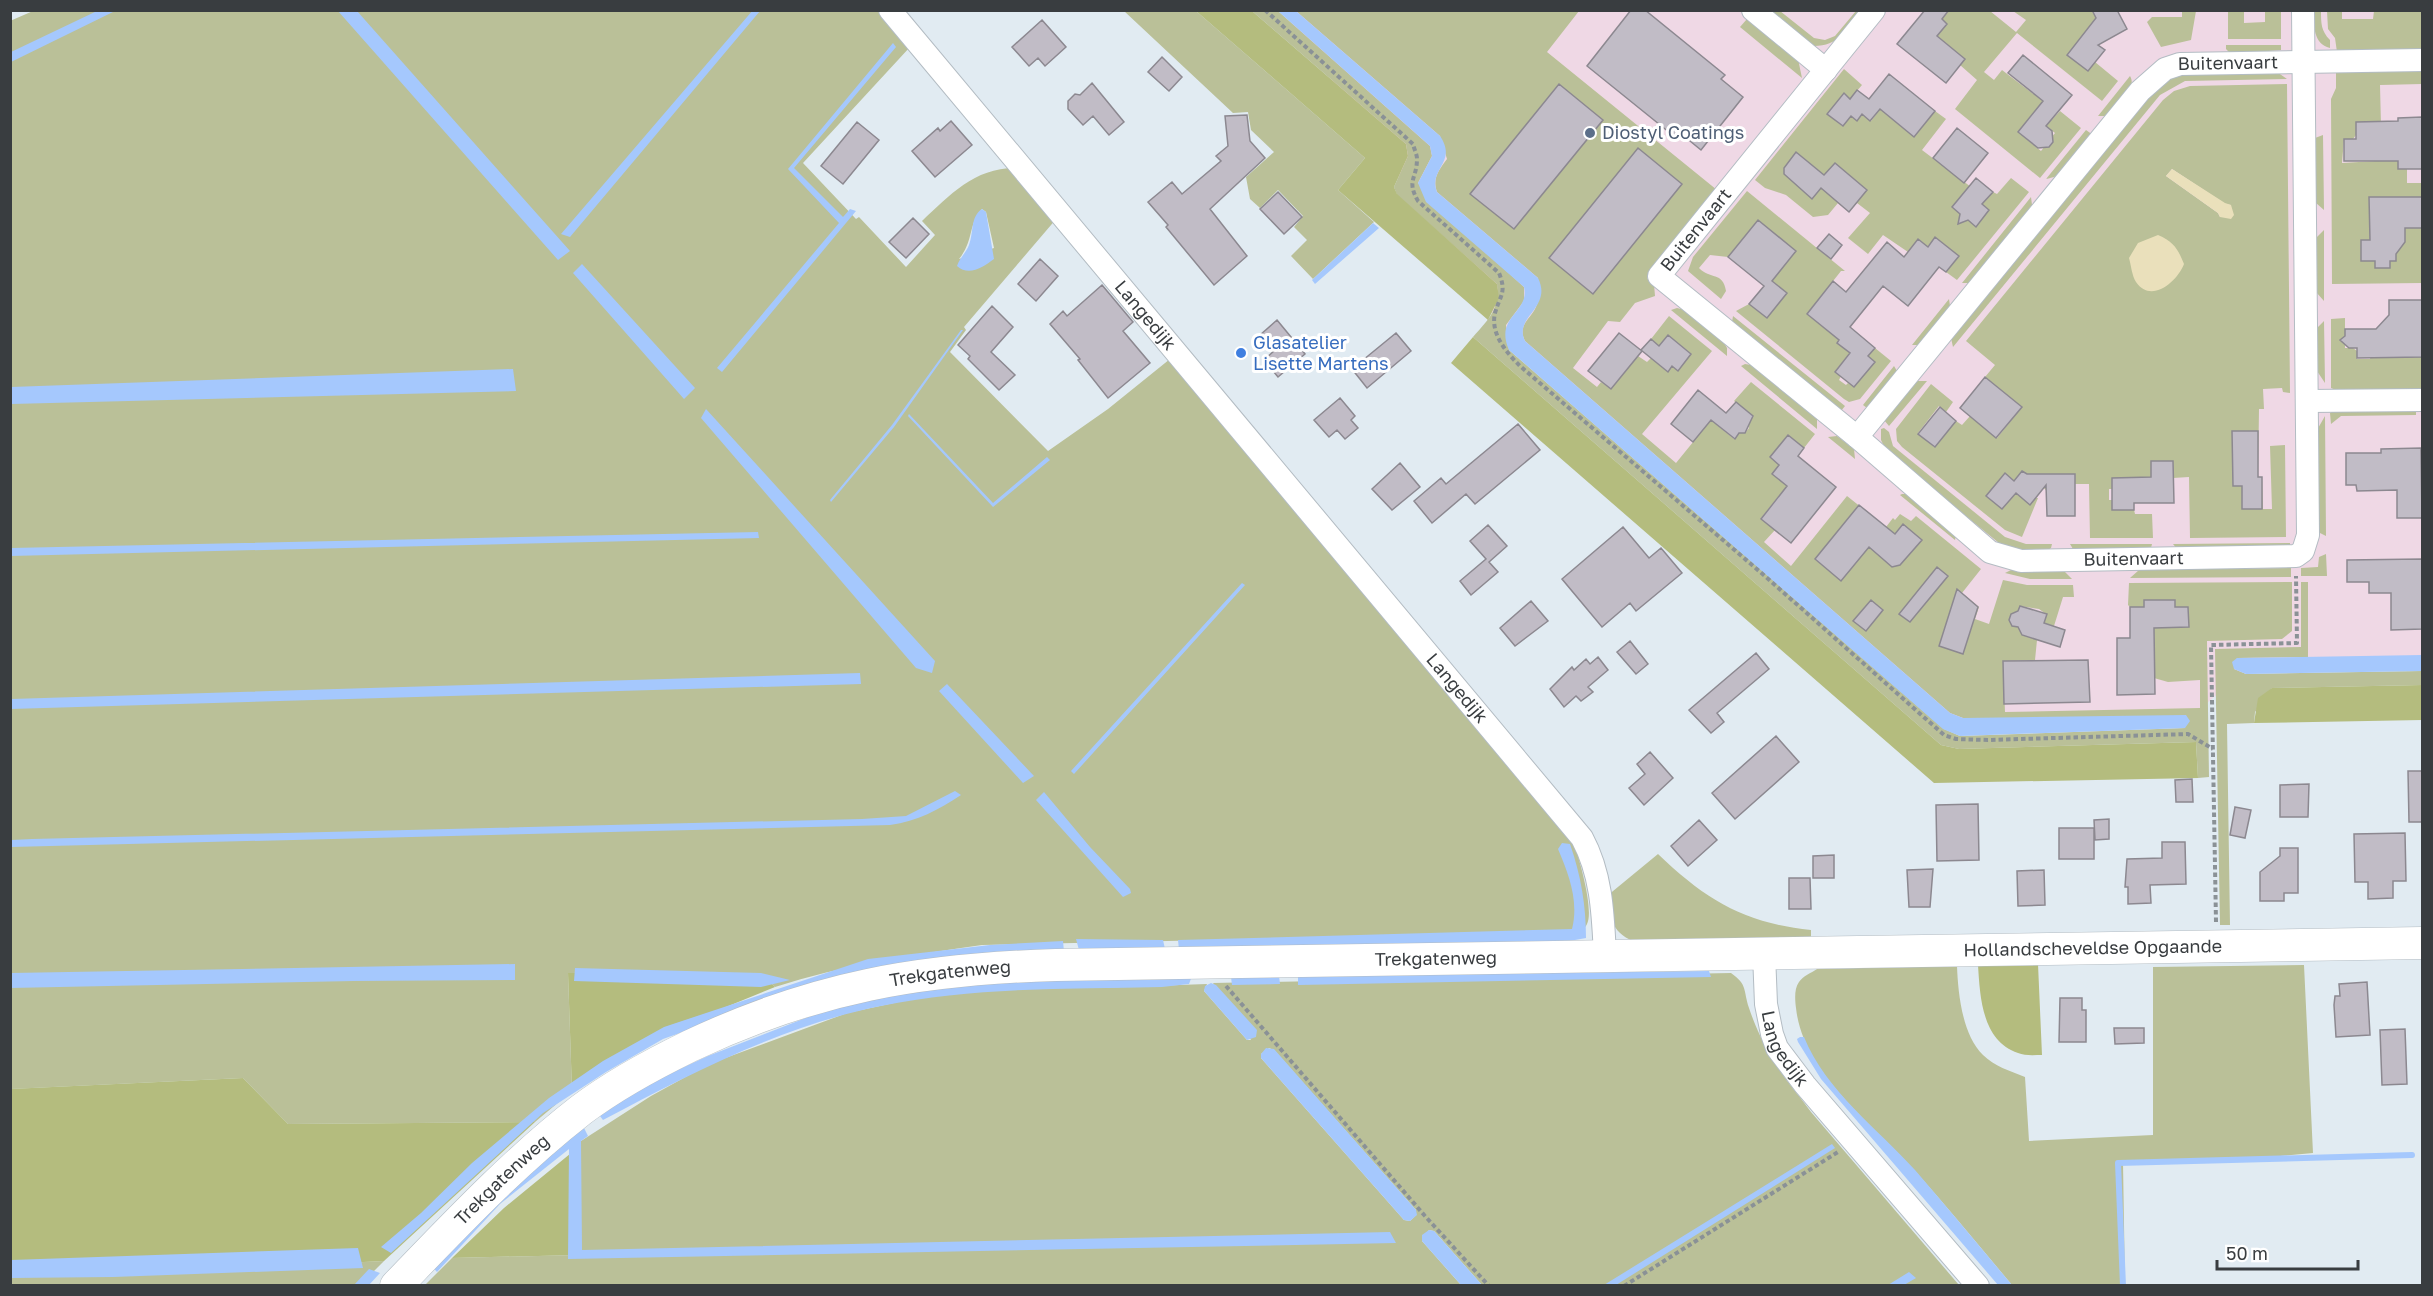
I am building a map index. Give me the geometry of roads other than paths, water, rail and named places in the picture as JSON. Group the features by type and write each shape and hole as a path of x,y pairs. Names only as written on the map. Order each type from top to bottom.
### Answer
{"street":[{"name":"Langedijk","path":"890,10 1564,814 1582,838 1593,862 1603,911 1605,956"},
{"path":"1753,10 1826,70"},
{"name":"Buitenvaart","path":"1874,10 1659,276 1857,437 1990,552 2020,561 2296,556 2303,551 2308,535 2303,10"},
{"name":"Buitenvaart","path":"1857,437 2151,79 2165,69 2180,64 2422,60"},
{"path":"2308,401 2422,400"},
{"name":"Hollandscheveldse Opgaande","path":"1764,954 2422,943"},
{"name":"Langedijk","path":"1764,954 1766,1004 1772,1034 1790,1068 1978,1286"},
{"path":"1605,956 1764,954"},
{"name":"Trekgatenweg","path":"396,1286 477,1201 581,1110 651,1065 736,1025 784,1006 840,990 932,973 993,967 1605,956"}],"water":[{"path":"753,10 760,11 570,237 561,234"},
{"path":"97,11 115,11 11,62 11,52"},
{"path":"338,11 357,11 570,251 558,260"},
{"path":"1278,11 1296,11 1440,136 1446,153 1436,177 1437,192 1538,278 1541,297 1524,325 1525,341 1950,713 1963,718 2186,715 2190,721 2185,728 1960,736 1943,729 1509,350 1506,329 1522,303 1524,287 1426,202 1418,183 1432,156 1430,146"},
{"path":"893,43 896,47 794,168 843,217 850,209 856,211 722,372 717,368 839,223 788,169"},
{"path":"982,209 986,212 994,259 981,268 966,271 957,266 971,240 974,220"},
{"path":"1373,223 1379,228 1315,284 1312,280"},
{"path":"582,264 695,388 684,399 573,273"},
{"path":"963,330 894,427 831,502 830,500 892,425"},
{"path":"513,369 516,391 11,404 11,387"},
{"path":"706,409 935,661 932,673 916,668 701,418"},
{"path":"909,414 993,503 1047,457 1050,460 993,507 908,416"},
{"path":"758,532 759,538 10,556 11,548"},
{"path":"1242,583 1245,585 1074,774 1071,771"},
{"path":"2422,655 2422,671 2246,674 2234,669 2232,662 2237,658"},
{"path":"860,673 861,684 10,709 11,699"},
{"path":"947,684 1034,776 1023,783 939,691"},
{"path":"955,791 961,795 936,810 910,821 890,825 11,847 11,840 32,839 862,819 906,816"},
{"path":"1044,792 1090,847 1130,889 1131,893 1123,897 1036,800"},
{"path":"1562,843 1570,844 1577,868 1584,902 1586,938 1564,942 1179,950 1178,940 1572,929 1574,898 1558,849"},
{"path":"1076,939 1163,940 1165,949 1079,950"},
{"path":"1063,941 1064,952 719,1019 663,1039 606,1072 543,1113 391,1253 381,1247 421,1213 472,1163 549,1098 603,1061 664,1027 868,959 990,945"},
{"path":"515,964 515,980 10,988 11,973"},
{"path":"575,968 761,973 790,980 761,987 574,981"},
{"path":"1709,971 1711,977 1298,985 1298,976"},
{"path":"1192,976 1189,984 1162,987 986,992 881,1006 844,1015 773,1038 670,1085 603,1120 600,1116 647,1084 708,1056 816,1014 880,997 985,981"},
{"path":"1279,976 1280,984 1232,985 1231,977"},
{"path":"1211,983 1216,985 1257,1030 1256,1037 1247,1040 1204,991 1205,986"},
{"path":"1804,1037 1825,1075 1839,1092 1915,1170 2012,1285 1998,1285 1821,1079 1798,1042 1797,1039"},
{"path":"1266,1048 1274,1049 1416,1210 1417,1215 1410,1221 1404,1220 1261,1058"},
{"path":"584,1128 588,1136 581,1141 582,1250 1390,1232 1396,1243 568,1259 569,1149 500,1204 437,1272 429,1263 523,1173"},
{"path":"1832,1144 1835,1148 1616,1285 1604,1285"},
{"path":"1429,1230 1434,1231 1482,1285 1461,1285 1422,1241 1422,1235"},
{"path":"358,1248 363,1268 113,1277 11,1278 11,1260"},
{"path":"369,1269 380,1273 369,1285 354,1285"},
{"path":"1909,1272 1916,1278 1904,1285 1888,1285"}],"waterway":[{"path":"2123,1286 2118,1163 2412,1155"}],"place":[{"name":"Diostyl Coatings","path":"1590,133"},
{"name":"Glasatelier Lisette Martens","path":"1241,353"}]}
